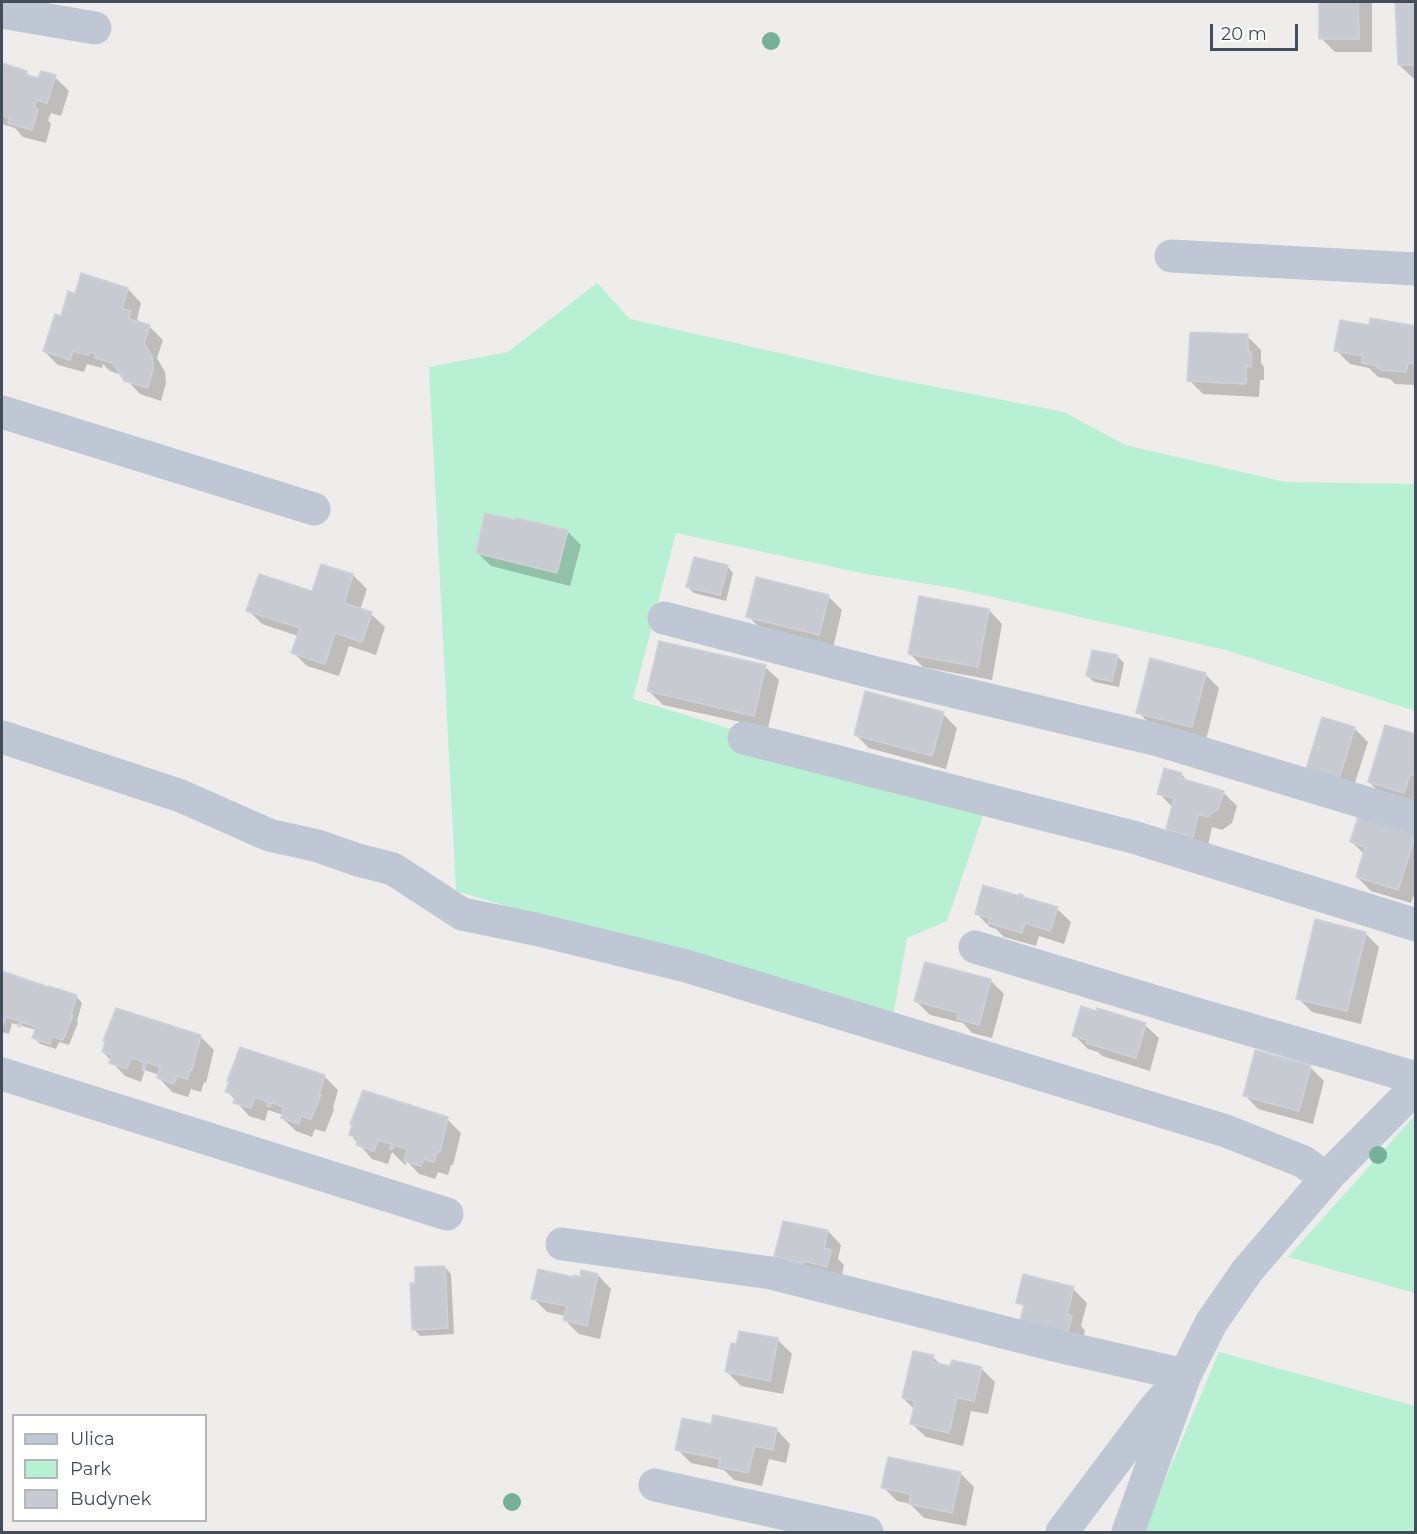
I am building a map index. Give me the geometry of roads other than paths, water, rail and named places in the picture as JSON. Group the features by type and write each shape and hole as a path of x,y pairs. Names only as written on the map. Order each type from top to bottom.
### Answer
{"street":[{"path":"2,12 96,28"},
{"path":"1171,256 1416,269"},
{"path":"2,412 314,509"},
{"path":"663,618 876,673 1158,741 1416,818"},
{"path":"2,737 180,796 269,835 318,846 393,869 462,914 535,929 686,966 1192,1120 1304,1162 1326,1179"},
{"path":"744,738 1133,837 1416,925"},
{"path":"975,947 1416,1078"},
{"path":"2,1074 447,1214"},
{"path":"1128,1533 1185,1375 1211,1323 1246,1271 1326,1179 1416,1087"},
{"path":"562,1244 771,1273 1058,1346 1185,1375"},
{"path":"1062,1533 1155,1408 1185,1375"},
{"path":"655,1485 867,1533"}]}
